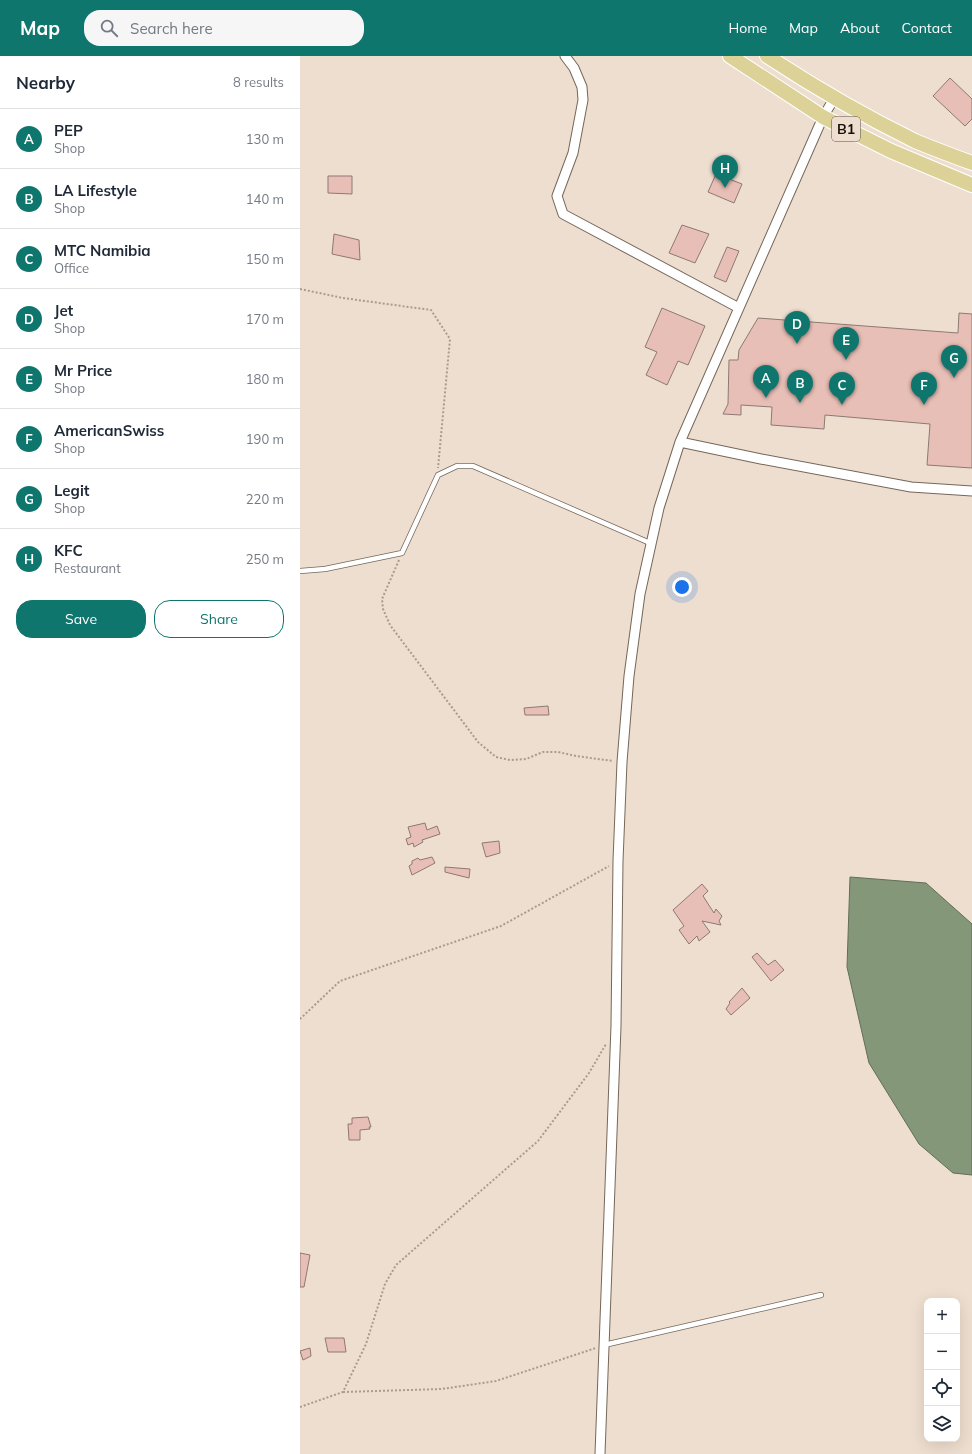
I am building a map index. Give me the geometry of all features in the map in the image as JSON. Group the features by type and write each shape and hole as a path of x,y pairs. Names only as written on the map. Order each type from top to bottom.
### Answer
{"main road":[{"name":"B1","path":"730,56 823,117 891,151 972,185"},
{"name":"B1","path":"767,56 794,74 916,141 972,163"}],"street":[{"path":"565,56 574,68 582,88 583,100 573,153 557,196 563,214 740,308"},
{"path":"600,1454 616,1026 618,861 622,762 629,676 640,594 650,543 659,508 680,442 823,117 835,97"},
{"path":"680,442 911,487 972,491"}],"lane":[{"path":"300,571 325,569 402,554 438,475 457,466 473,466 650,543"},
{"path":"604,1345 821,1295"}],"path":[{"path":"300,289 343,298 431,310 450,338 438,475"},
{"path":"402,554 382,599 383,609 390,625 478,742 496,757 510,760 526,759 543,752 558,752 622,762"},
{"path":"300,1019 340,981 502,926 618,861"},
{"path":"343,1392 366,1344 385,1284 396,1265 538,1141 589,1073 616,1026"},
{"path":"300,1407 343,1392 442,1389 496,1381 604,1345"}],"shaded area":[{"path":"850,877 926,883 972,924 972,1175 953,1173 919,1144 869,1063 847,967"}],"building":[{"path":"950,78 972,99 972,119 965,126 933,96"},
{"path":"716,174 742,184 734,203 708,192"},
{"path":"328,176 352,176 352,194 328,193"},
{"path":"682,225 709,234 695,263 669,253"},
{"path":"334,234 359,240 360,260 332,254"},
{"path":"727,247 739,251 726,282 714,277"},
{"path":"662,308 705,326 688,365 678,361 667,385 646,375 657,352 645,347"},
{"path":"959,313 972,314 972,468 927,465 930,424 825,415 824,429 771,425 772,407 741,405 741,415 723,414 728,404 729,360 738,360 739,350 758,318 958,333"},
{"path":"548,706 549,715 525,715 524,708"},
{"path":"425,823 427,830 437,826 440,834 422,840 423,842 414,847 413,843 408,845 406,839 411,837 408,827"},
{"path":"499,841 500,853 486,857 482,843"},
{"path":"432,857 435,863 412,875 409,866 412,864 412,861 418,858 420,860"},
{"path":"445,867 470,869 469,878 445,872"},
{"path":"702,884 708,891 703,896 714,913 716,909 722,916 719,921 721,925 702,921 710,932 699,941 697,936 689,944 679,930 684,926 673,910"},
{"path":"757,953 768,965 775,960 784,970 771,981 752,957"},
{"path":"742,988 750,998 731,1015 726,1009 730,1003 729,1002"},
{"path":"368,1117 371,1127 369,1127 370,1129 360,1130 360,1140 349,1140 348,1124 352,1124 352,1118"},
{"path":"300,1253 310,1255 304,1287 300,1287"},
{"path":"325,1338 344,1338 346,1352 328,1352"},
{"path":"310,1348 311,1356 303,1360 300,1351"}],"place":[{"name":"KFC","path":"725,188"},
{"name":"Jet","path":"797,344"},
{"name":"Mr Price","path":"846,360"},
{"name":"Legit","path":"954,378"},
{"name":"PEP","path":"766,398"},
{"name":"LA Lifestyle","path":"800,403"},
{"name":"MTC Namibia","path":"842,405"},
{"name":"AmericanSwiss","path":"924,405"}]}
